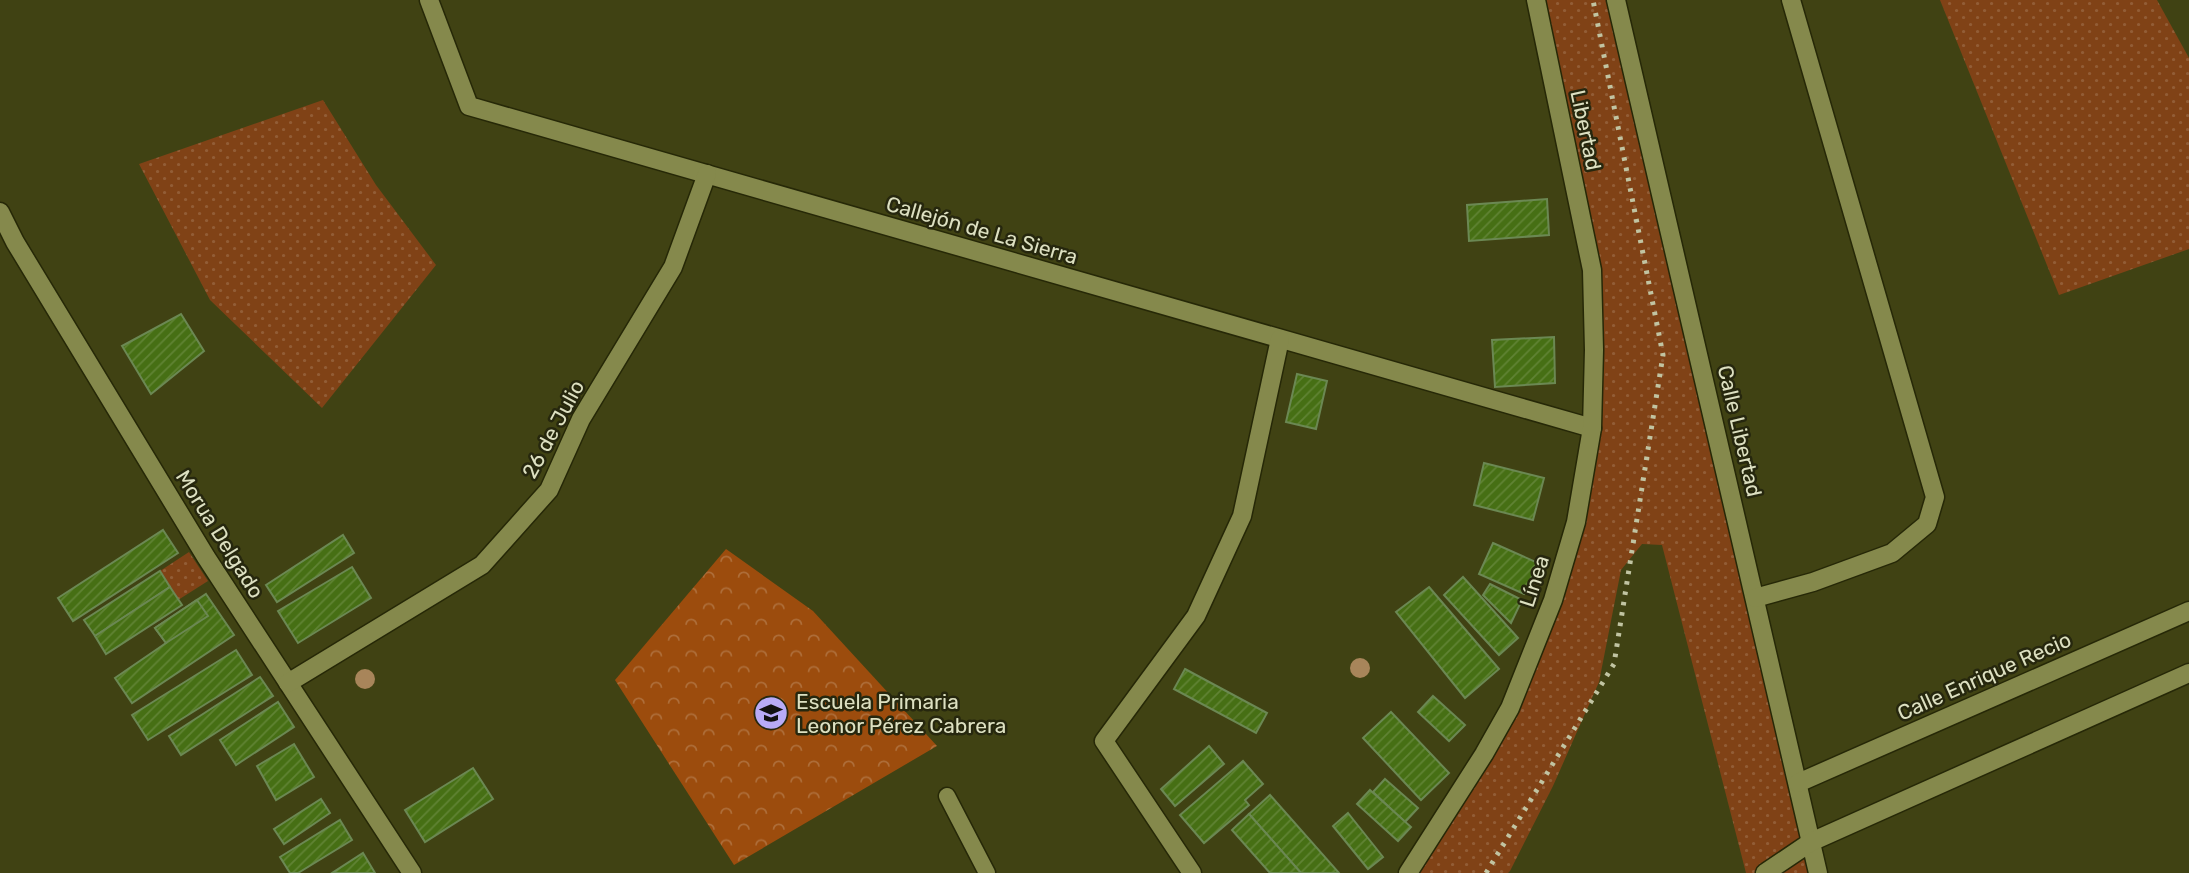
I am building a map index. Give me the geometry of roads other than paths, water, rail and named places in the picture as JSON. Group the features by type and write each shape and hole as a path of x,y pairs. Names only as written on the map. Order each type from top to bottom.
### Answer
{"street":[{"name":"Callejón de La Sierra","path":"429,0 469,106 1592,428"},
{"name":"Libertad","path":"1535,0 1592,270"},
{"name":"Calle Libertad","path":"1616,0 1818,873"},
{"path":"1755,598 1812,582 1892,553 1927,524 1935,497 1791,0"},
{"name":"26 de Julio","path":"288,683 482,565 549,490 580,419 673,267 707,174"},
{"name":"Morua Delgado","path":"0,212 15,242 199,545 412,873"},
{"name":"Línea","path":"1409,873 1510,708 1553,600 1576,522 1592,428 1592,270"},
{"path":"1192,873 1104,741 1196,616 1242,516 1280,339"},
{"name":"Calle Enrique Recio","path":"1798,783 2189,611"},
{"path":"1765,873 1811,842 2189,673"}],"lane":[{"path":"947,796 987,873"}],"railway":[{"path":"1486,873 1614,664 1663,355 1593,0"}],"place":[{"name":"Escuela Primaria Leonor Pérez Cabrera","path":"771,713"}]}
